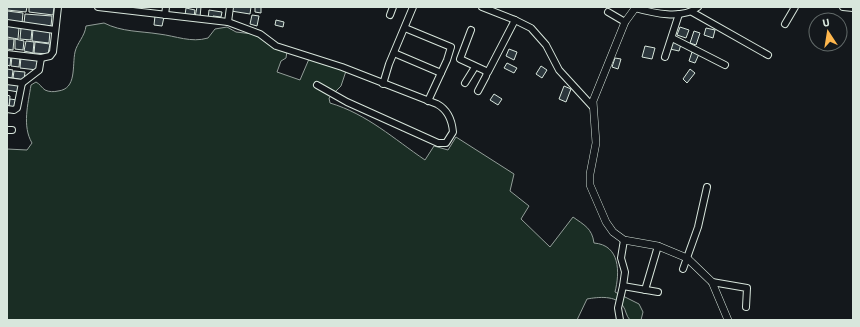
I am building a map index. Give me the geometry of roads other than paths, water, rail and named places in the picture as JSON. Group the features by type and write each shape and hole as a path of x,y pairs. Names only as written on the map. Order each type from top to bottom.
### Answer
{"street":[{"path":"7,54 41,58 52,55 58,7"},
{"path":"98,7 228,22 263,35 276,46 342,67 428,100 444,108 448,113 452,132 446,143 432,141 347,102 317,85"},
{"path":"165,15 166,7"},
{"path":"228,22 230,7"},
{"path":"390,15 393,7"},
{"path":"384,84 394,52 413,7"},
{"path":"482,7 515,20 536,33 546,45 559,70 592,106"},
{"path":"698,7 692,12 679,14 656,13 635,8 625,22 596,92 592,106 596,143 590,174 590,185 610,228 624,240 658,246 687,258 712,282 728,320"},
{"path":"785,24 795,7"},
{"path":"843,7 853,8"},
{"path":"608,12 625,22"},
{"path":"692,12 768,55"},
{"path":"665,57 679,14"},
{"path":"478,91 515,20"},
{"path":"7,23 55,30"},
{"path":"405,28 450,46 451,50 428,100"},
{"path":"471,30 460,58 474,67 487,72"},
{"path":"672,38 725,65"},
{"path":"394,52 441,73"},
{"path":"7,109 16,109 22,83 39,70 41,58"},
{"path":"465,83 474,67"},
{"path":"7,81 22,83"},
{"path":"683,269 701,216 707,187"},
{"path":"620,320 618,308 625,272 622,258 624,240"},
{"path":"645,290 658,246"},
{"path":"712,282 747,288 746,307"},
{"path":"623,286 658,292"}]}
